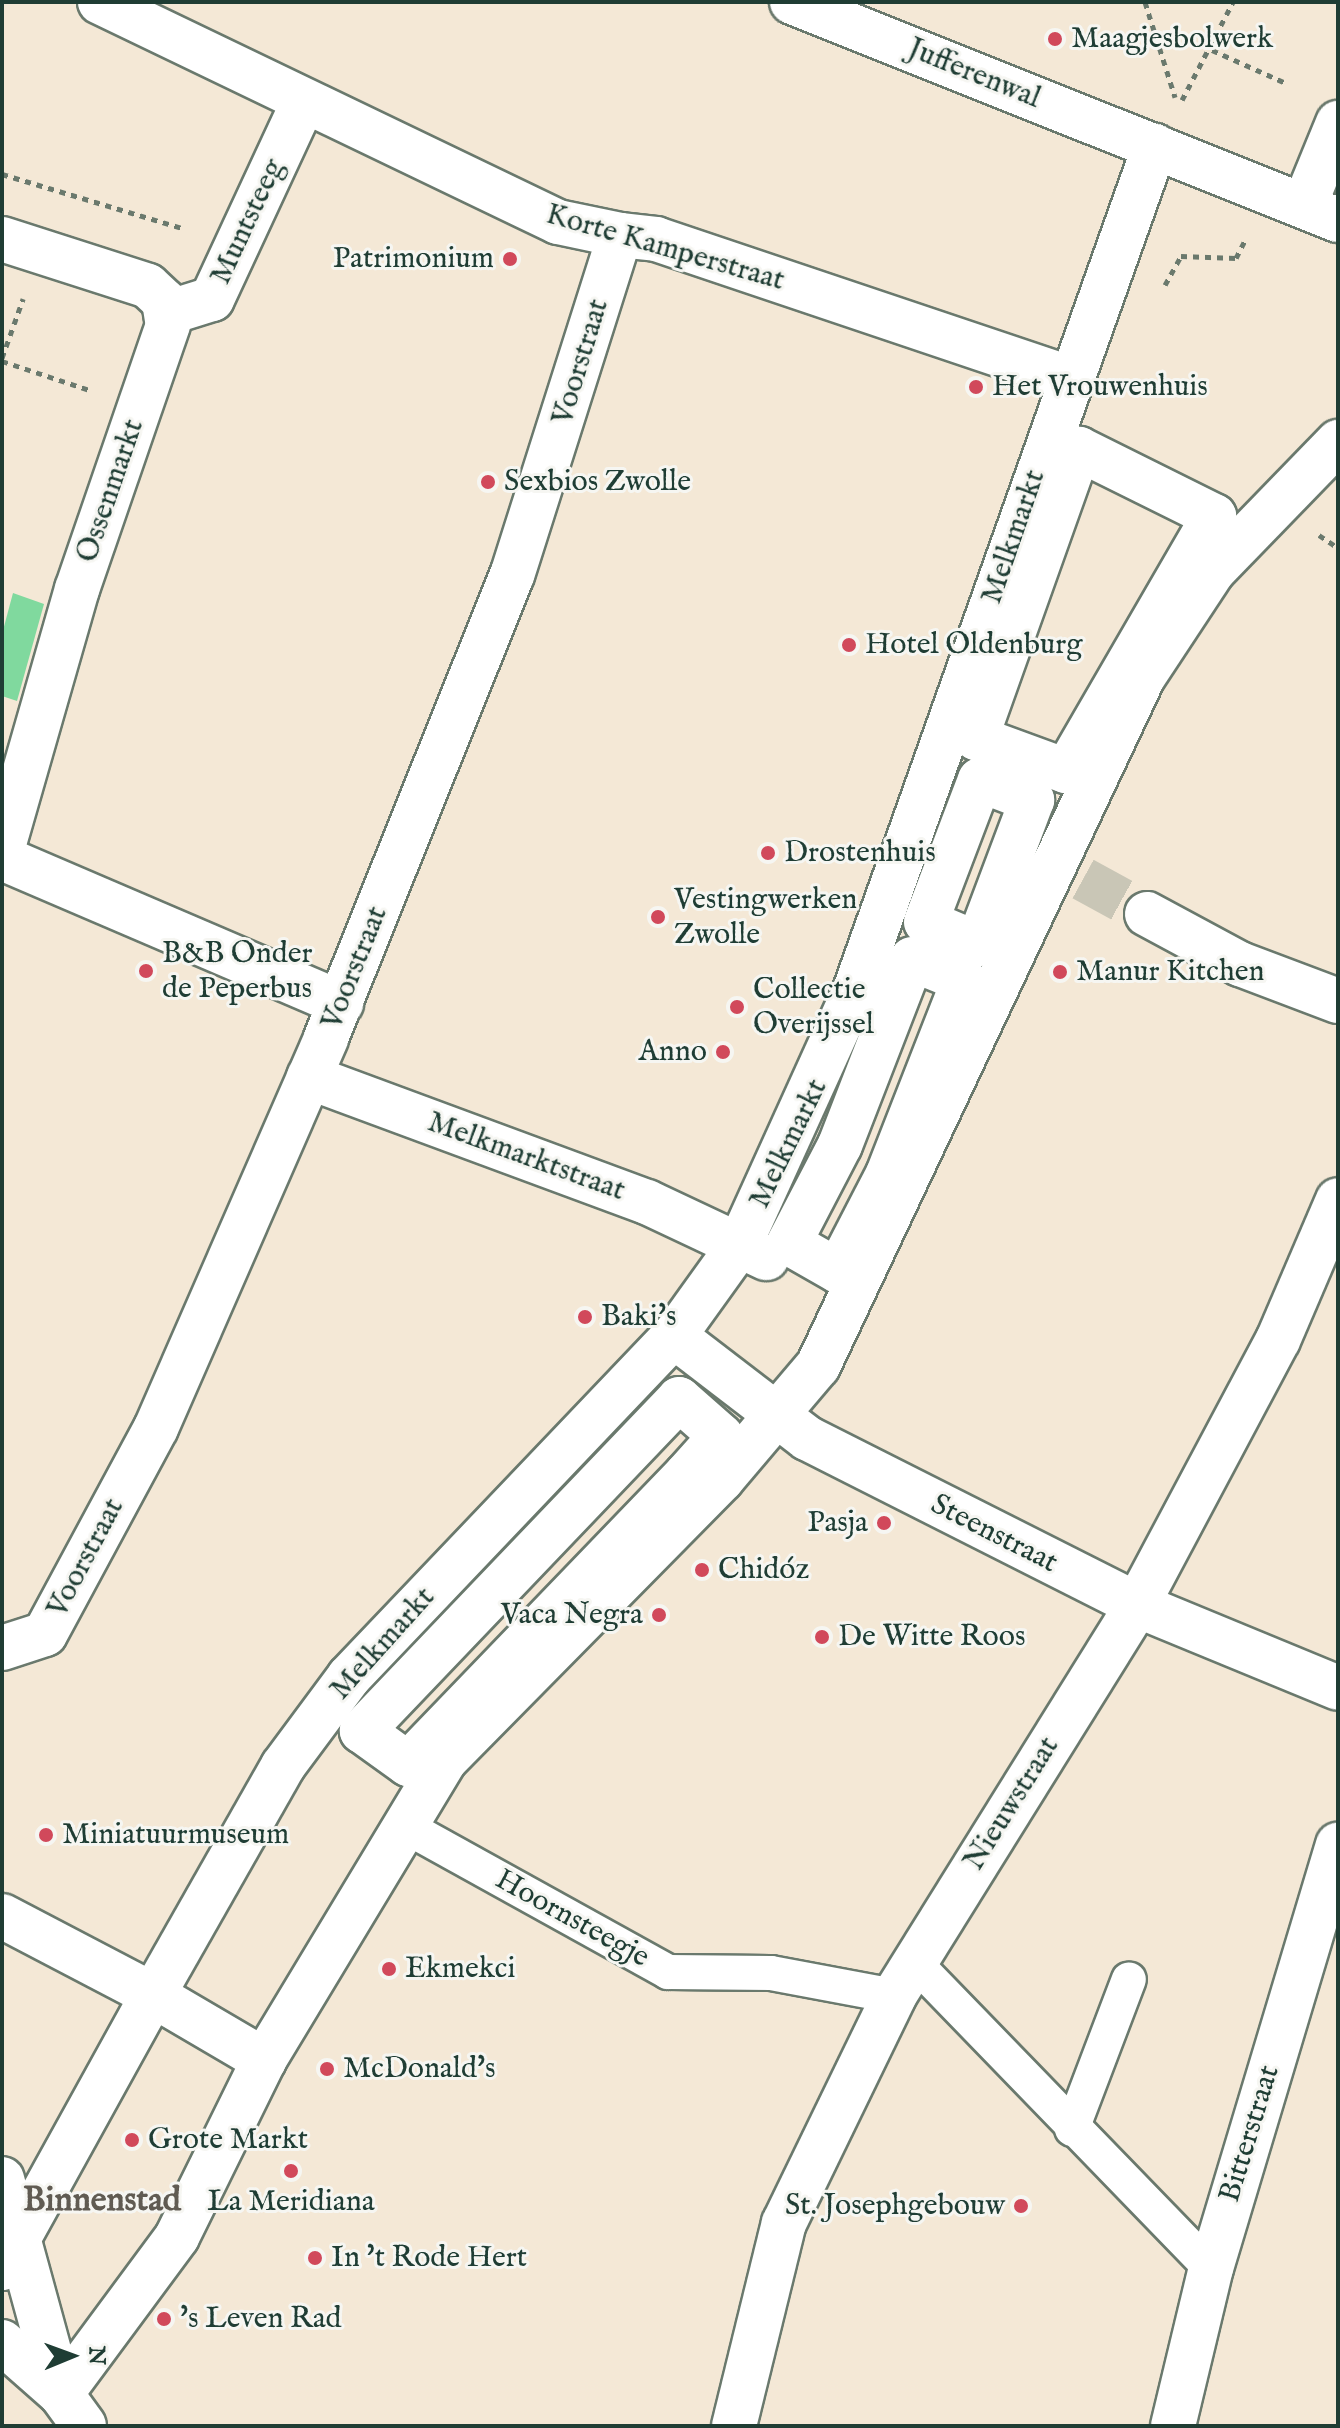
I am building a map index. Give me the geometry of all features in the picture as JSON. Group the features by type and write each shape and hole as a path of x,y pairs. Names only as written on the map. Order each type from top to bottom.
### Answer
{"street":[{"name":"Korte Kamperstraat","path":"100,2 558,222 656,239 1070,378"},
{"name":"Jufferenwal","path":"792,2 1321,213"},
{"name":"Muntsteeg","path":"167,313 212,299 304,101"},
{"path":"1321,213 1338,123"},
{"name":"Melkmarkt","path":"153,1995 283,1766 349,1677 674,1336 740,1244 854,993 1070,378 1155,146"},
{"name":"Voorstraat","path":"2,1648 45,1634 156,1428 334,1020 512,575 620,235"},
{"path":"2,239 148,286 167,313"},
{"name":"Ossenmarkt","path":"2,850 77,589 140,408 167,313"},
{"path":"72,2410 177,2237 264,2060 319,1962 445,1760 503,1695 780,1417 818,1366 1069,871 1143,677 1213,571 1338,442"},
{"path":"1079,449 1214,516 1066,771 976,738 1079,449"},
{"path":"2,858 334,1020"},
{"path":"1147,914 1240,964 1338,1001"},
{"path":"912,959 964,980 888,1174 838,1271 789,1243 840,1145 912,959"},
{"name":"Melkmarktstraat","path":"309,1077 740,1244 848,1306"},
{"name":"Nieuwstraat","path":"734,2426 784,2223 903,1979 1137,1605 1278,1340 1338,1200"},
{"name":"Steenstraat","path":"674,1336 807,1438 1137,1605 1338,1688"},
{"path":"679,1399 721,1436 408,1764 362,1731 679,1399"},
{"name":"Bitterstraat","path":"1173,2426 1211,2268 1338,1845"},
{"path":"2,1916 153,1995 264,2060"},
{"path":"10,2253 153,1995"},
{"path":"2,2179 10,2253 72,2410"},
{"path":"2,2342 72,2410"}],"lane":[{"name":"Hoornsteegje","path":"403,1825 668,1972 903,1979"},
{"path":"903,1979 1072,2129 1211,2268"},
{"path":"1072,2129 1129,1979"}],"path":[{"path":"1145,2 1178,106 1212,50 1233,2"},
{"path":"1212,50 1288,84"},
{"path":"2,174 238,247"},
{"path":"1160,295 1181,256 1236,258 1256,218 1321,213"},
{"path":"2,361 140,408"}],"green space":[{"path":"13,593 44,604 17,701 2,696 2,634"}],"tunnel":[{"path":"1083,879 1147,914"}],"place":[{"name":"Maagjesbolwerk","path":"1055,39"},
{"name":"Patrimonium","path":"510,259"},
{"name":"Het Vrouwenhuis","path":"976,387"},
{"name":"Sexbios Zwolle","path":"488,482"},
{"name":"Hotel Oldenburg","path":"849,645"},
{"name":"Drostenhuis","path":"768,853"},
{"name":"Vestingwerken Zwolle","path":"658,917"},
{"name":"B&B Onder de Peperbus","path":"146,971"},
{"name":"Manur Kitchen","path":"1060,972"},
{"name":"Collectie Overijssel","path":"737,1007"},
{"name":"Anno","path":"723,1052"},
{"name":"Baki's","path":"585,1317"},
{"name":"Pasja","path":"884,1523"},
{"name":"Chidóz","path":"702,1570"},
{"name":"Vaca Negra","path":"659,1615"},
{"name":"De Witte Roos","path":"822,1637"},
{"name":"Miniatuurmuseum","path":"46,1835"},
{"name":"Ekmekci","path":"389,1969"},
{"name":"McDonald's","path":"327,2069"},
{"name":"Grote Markt","path":"132,2140"},
{"name":"La Meridiana","path":"291,2171"},
{"name":"St. Josephgebouw","path":"1021,2206"},
{"name":"In 't Rode Hert","path":"315,2258"},
{"name":"'s Leven Rad","path":"164,2319"}],"district":[{"name":"Binnenstad","path":"102,2201"}]}
